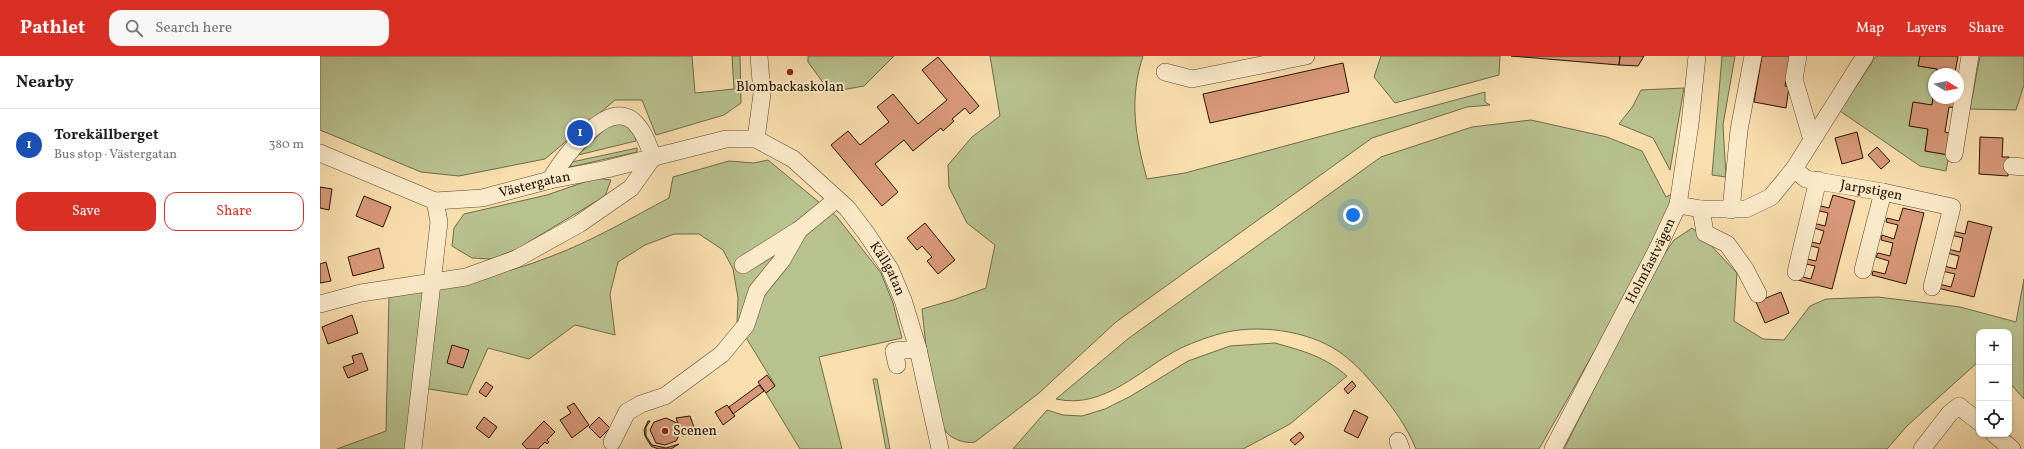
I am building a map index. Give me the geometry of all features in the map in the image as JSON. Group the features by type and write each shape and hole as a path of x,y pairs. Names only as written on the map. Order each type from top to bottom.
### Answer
{"street":[{"path":"756,138 762,94 759,56"},
{"path":"1165,72 1192,79 1306,56"},
{"name":"Holmfastvägen","path":"1553,449 1657,250 1678,205 1690,124 1697,56"},
{"path":"1731,210 1739,130 1753,56"},
{"path":"1798,56 1794,79 1812,140"},
{"path":"1678,205 1701,209 1746,209 1771,197 1794,169 1865,56"},
{"path":"1954,154 1970,56"},
{"path":"320,304 361,292 466,277 516,259 579,224 631,188 652,157 641,131 631,120 617,115 598,122 562,160 550,180"},
{"name":"Västergatan","path":"320,153 435,201 482,198 550,180 726,139 756,138"},
{"name":"Källgatan","path":"756,138 793,159 847,208 890,269 903,300 918,349 940,449"},
{"name":"Jarpstigen","path":"1794,169 1806,179 1883,192 1952,207 1932,287"},
{"path":"1796,272 1818,180"},
{"path":"1863,270 1883,192"},
{"path":"743,265 798,230 837,199"},
{"path":"413,449 439,222 435,201"},
{"path":"1701,209 1705,233 1727,244 1745,269 1758,294"},
{"path":"612,442 627,412 641,404 665,396 722,354 746,325 757,291 782,260 798,230"},
{"path":"897,365 894,352 918,349"},
{"path":"1922,449 1950,413 1959,406 1976,420"},
{"path":"1998,437 2012,449"}],"green space":[{"path":"320,56 692,56 695,93 734,89 732,56 740,56 741,103 724,115 656,135 642,100 615,100 545,159 459,176 421,172 320,130"},
{"path":"808,56 894,56 864,86 830,92 808,62"},
{"path":"990,56 1143,56 1136,87 1135,118 1139,148 1147,179 1185,173 1485,92 1485,102 1490,105 1467,107 1372,138 1116,322 1039,393 975,442 964,442 947,433 941,423 933,393 922,309 986,288 995,245 967,223 949,187 948,165 972,137 1000,116"},
{"path":"1381,56 1500,56 1499,75 1395,103 1374,77"},
{"path":"1722,56 1735,56 1723,125 1726,177 1712,175"},
{"path":"1876,56 1920,56 1919,66 1931,68 1928,68 1928,104 1932,104 1925,151 1949,155 1946,171 1920,166 1840,111"},
{"path":"1980,56 2024,56 2024,85 2016,110 1970,109"},
{"path":"1684,88 1670,170 1653,138 1619,124 1633,106 1641,90"},
{"path":"1531,120 1607,137 1642,151 1666,197 1672,194 1662,225 1600,341 1539,449 1416,449 1400,418 1367,377 1350,360 1333,348 1319,341 1289,332 1273,330 1241,330 1210,337 1181,348 1166,356 1137,376 1107,393 1074,401 1056,399 1129,338 1381,157 1472,127"},
{"path":"616,123 626,125 635,133 636,141 578,155 606,128"},
{"path":"637,148 637,152 570,167 572,162"},
{"path":"768,160 837,217 881,273 893,303 902,338 819,357 842,449 800,449 766,393 775,385 737,323 738,298 733,269 723,250 699,234 674,234 645,245 618,262 610,294 615,335 575,325 529,359 488,348 467,395 429,389 413,391 405,449 337,449 386,431 389,296 472,280 512,270 532,263 582,243 669,198 673,177 729,161 754,163"},
{"path":"596,178 611,180 605,196 517,249 492,259 472,258 452,246 454,228 464,214 547,195"},
{"path":"1692,228 1702,236 1737,273 1734,321 1763,339 1784,340 1810,306 1826,299 1878,297 1960,307 2016,322 2024,279 2024,399 2012,385 2012,329 1976,329 1976,364 1907,426 1887,449 1564,449 1653,271 1674,240"},
{"path":"1275,343 1313,355 1330,364 1347,376 1290,424 1243,449 1013,449 1047,410 1063,415 1082,416 1105,409 1131,396 1188,361 1230,346"},
{"path":"873,379 877,379 890,449 886,449"}],"building":[{"path":"1511,56 1620,56 1619,65"},
{"path":"1620,56 1644,56 1638,66 1619,65"},
{"path":"1762,56 1790,56 1785,86 1789,87 1786,108 1754,102"},
{"path":"1920,56 1958,56 1956,68 1931,68 1918,66"},
{"path":"938,57 979,106 970,114 965,108 952,119 954,121 943,131 941,128 913,151 904,140 875,164 898,192 882,206 831,145 848,131 860,145 889,122 877,107 893,94 918,124 947,100 922,70"},
{"path":"1343,63 1349,92 1210,123 1203,94"},
{"path":"1913,102 1932,105 1958,104 1957,108 1949,107 1945,132 1952,134 1949,155 1925,151 1928,129 1909,126"},
{"path":"1857,132 1863,158 1842,164 1835,138"},
{"path":"1980,137 2003,138 2002,157 2009,157 2008,176 1979,174"},
{"path":"1877,147 1890,161 1881,169 1868,155"},
{"path":"320,187 332,189 329,210 320,208"},
{"path":"1833,195 1855,201 1832,289 1798,280 1799,276 1811,279 1815,266 1802,263 1803,258 1816,261 1819,248 1807,245 1808,241 1820,244 1824,231 1811,227 1813,223 1825,226 1828,213 1816,210 1817,205 1829,208"},
{"path":"364,196 391,207 383,227 356,216"},
{"path":"1903,208 1924,213 1906,284 1872,275 1873,271 1885,274 1889,261 1876,257 1878,253 1890,256 1893,243 1881,240 1882,235 1894,239 1898,225 1886,222 1887,218 1899,221"},
{"path":"1968,221 1992,227 1974,297 1938,288 1939,284 1951,287 1955,274 1942,271 1944,266 1956,269 1959,256 1947,253 1948,249 1960,252 1963,238 1951,235 1952,231 1965,234"},
{"path":"925,223 955,260 938,274 927,261 932,257 922,246 917,250 907,238"},
{"path":"379,248 384,268 353,276 348,257"},
{"path":"326,262 331,281 320,283 320,264"},
{"path":"1781,292 1789,313 1765,323 1756,302"},
{"path":"352,315 358,333 328,344 322,327"},
{"path":"452,345 469,350 463,368 447,363"},
{"path":"362,353 368,370 348,378 343,367 354,363 352,356"},
{"path":"767,375 775,386 766,393 758,382"},
{"path":"1352,381 1356,386 1348,394 1344,389"},
{"path":"486,382 493,387 486,397 479,392"},
{"path":"759,385 764,391 733,414 729,407"},
{"path":"574,403 589,425 572,438 560,420 571,413 567,407"},
{"path":"727,405 735,416 723,425 715,412"},
{"path":"1354,410 1368,417 1358,438 1344,431"},
{"name":"Scenen","path":"690,416 695,430 683,437 676,418"},
{"path":"484,417 497,427 489,438 476,428"},
{"path":"599,417 610,428 600,438 589,427"},
{"name":"Scenen","path":"666,418 677,423 681,432 676,441 665,445 656,443 650,430 654,422"},
{"path":"544,421 555,432 547,440 549,442 547,444 545,442 538,449 527,449 522,444"},
{"name":"Scenen","path":"648,421 650,421 646,427 646,436 652,445 666,448 679,444 671,449 658,449 651,446 645,436 644,430"},
{"path":"1300,432 1304,437 1295,445 1290,440"}],"place":[{"name":"Blombackaskolan","path":"790,72"},
{"name":"Torekällberget","path":"580,133"},
{"name":"Scenen","path":"665,431"}]}
